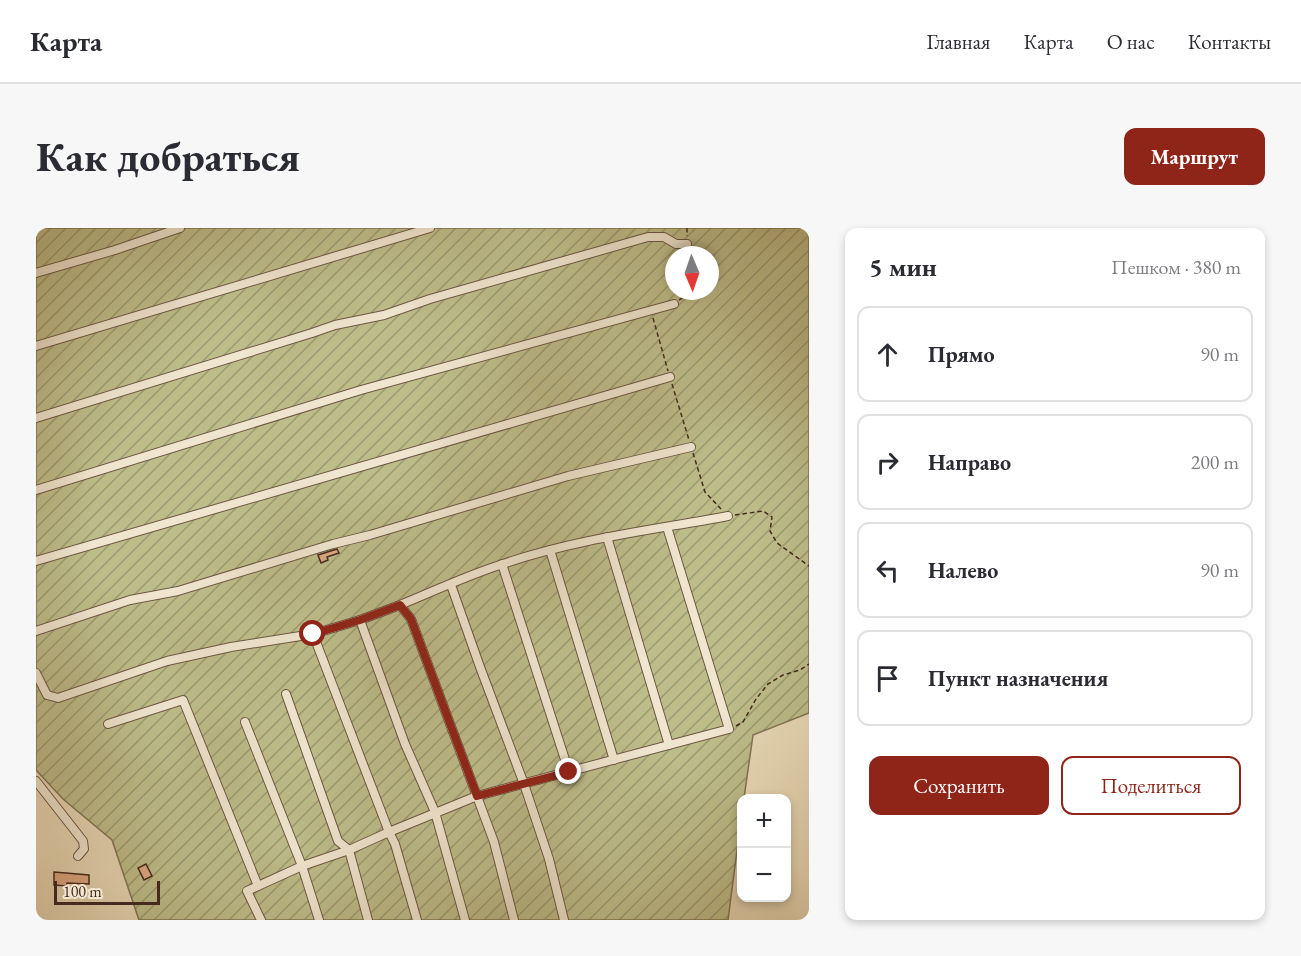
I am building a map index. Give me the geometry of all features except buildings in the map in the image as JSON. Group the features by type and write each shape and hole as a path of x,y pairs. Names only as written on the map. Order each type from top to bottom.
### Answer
{"lane":[{"path":"36,273 180,228"},
{"path":"36,346 430,228"},
{"path":"36,418 335,325 384,315 430,299 648,237 664,237 676,244 687,244"},
{"path":"36,490 361,390 674,304"},
{"path":"36,561 670,377"},
{"path":"36,631 130,600 178,591 568,476 691,447"},
{"path":"36,673 47,695 58,698 167,661 231,647 313,634 360,620 502,564 550,550 607,537 728,516"},
{"path":"261,920 247,891 302,866 349,850 389,831 477,796 729,729 667,527"},
{"path":"607,537 669,745"},
{"path":"550,550 614,760"},
{"path":"502,564 569,772"},
{"path":"451,585 524,783 549,859 564,920"},
{"path":"400,605 411,619 494,842 514,920"},
{"path":"360,620 405,744 435,812 465,920"},
{"path":"313,634 395,844 417,920"},
{"path":"285,694 338,841 349,850 368,920"},
{"path":"108,723 183,700 258,886"},
{"path":"245,722 302,866 319,920"},
{"path":"36,781 83,842 84,849 78,856"}],"path":[{"path":"674,304 680,300"},
{"path":"659,313 652,318 705,492 728,516 763,511 772,517 770,531 777,543 809,566"},
{"path":"729,729 743,722 768,684 809,664"}],"green space":[{"path":"36,228 809,228 809,713 753,735 745,794 737,794 737,851 728,920 139,920 112,840 63,799 36,770"}],"route":[{"path":"313,634 400,605 411,619 477,796 569,772"}]}
